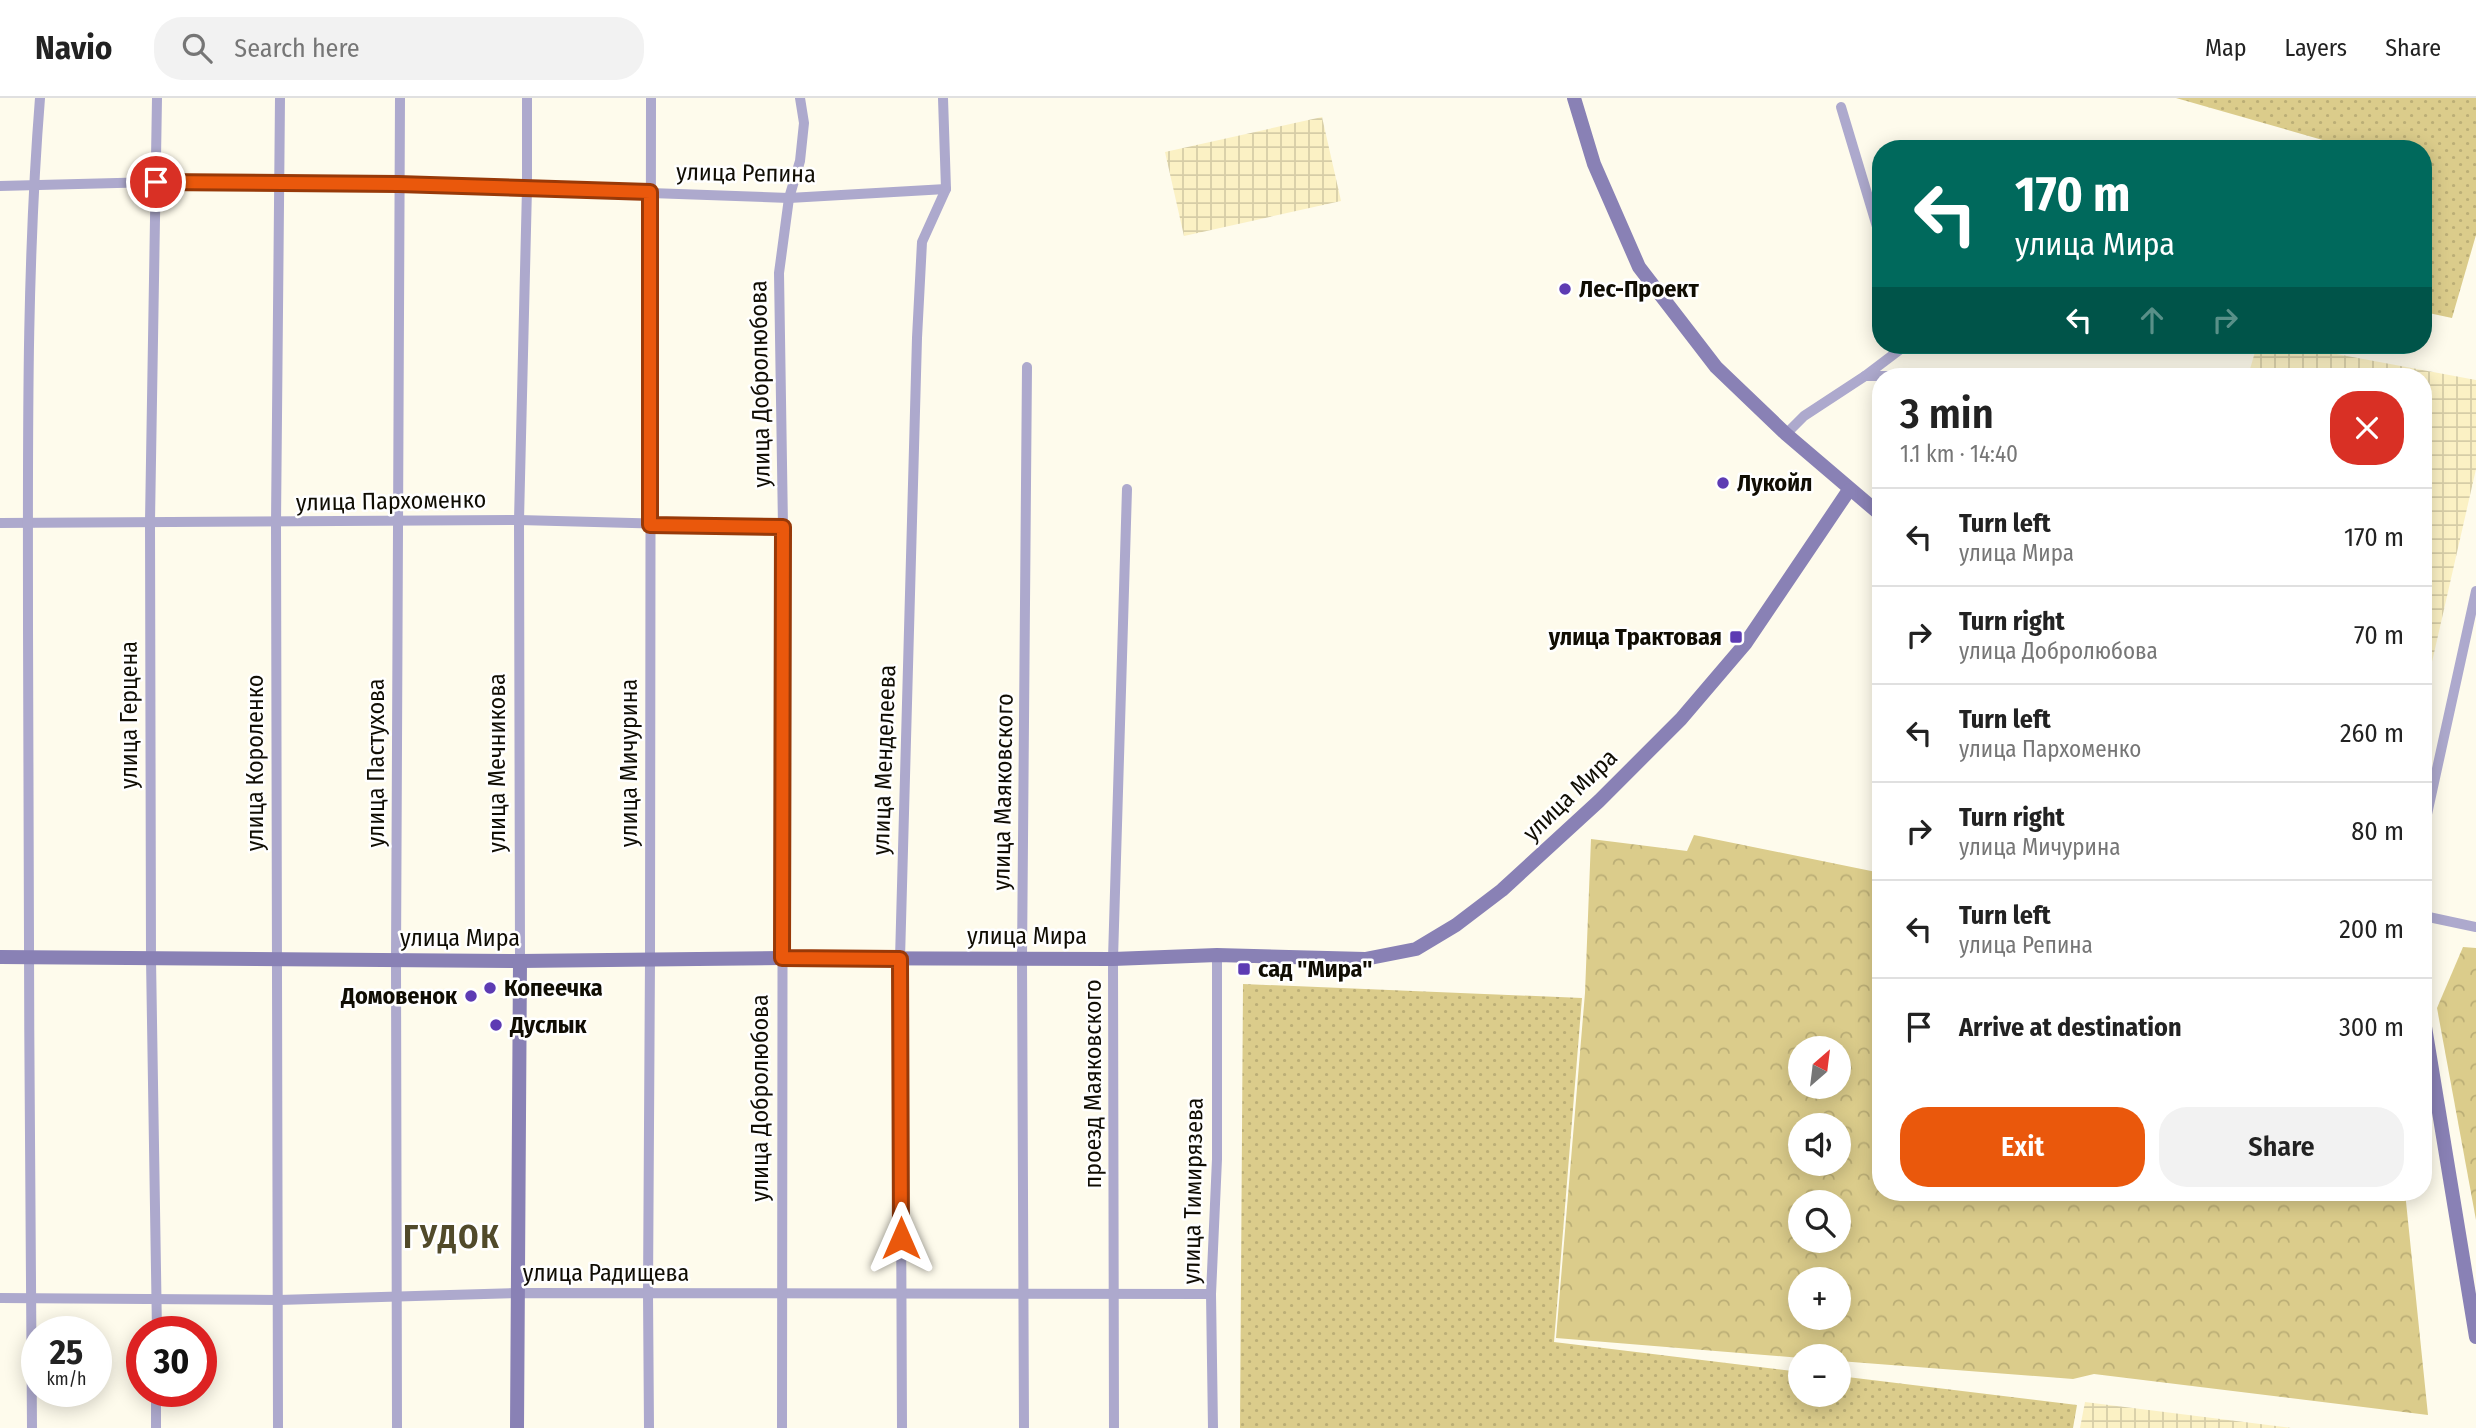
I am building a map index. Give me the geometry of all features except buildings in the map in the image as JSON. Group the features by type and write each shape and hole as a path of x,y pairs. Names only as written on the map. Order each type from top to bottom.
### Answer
{"main road":[{"path":"1574,98 1594,164 1639,267 1716,368 1872,508"},
{"name":"улица Мира","path":"0,957 520,961 1113,958 1217,955 1365,959 1416,949 1456,925 1512,881 1599,801 1681,719 1745,644 1849,490"},
{"name":"улица Мечникова","path":"517,1428 520,961"},
{"path":"2432,1070 2476,1337"}],"street":[{"path":"32,1428 27,958 28,523 33,186 40,98"},
{"name":"улица Герцена","path":"157,98 150,521 151,959 157,1316"},
{"name":"улица Короленко","path":"278,1428 276,523 280,98"},
{"name":"улица Пастухова","path":"397,1428 400,98"},
{"name":"улица Мечникова","path":"520,961 519,520 527,98"},
{"name":"улица Мичурина","path":"649,1428 651,98"},
{"name":"улица Добролюбова","path":"782,1428 783,527 779,274 789,198 800,160 804,123 800,98"},
{"name":"улица Менделеева","path":"902,1428 900,959 922,242 946,189 943,98"},
{"path":"1842,107 1872,209"},
{"name":"улица Репина","path":"0,186 281,182 789,198 946,189"},
{"path":"1876,368 1894,354"},
{"name":"улица Маяковского","path":"1024,1428 1022,958 1027,367"},
{"path":"1786,433 1804,415 1872,371"},
{"path":"1865,376 1872,376"},
{"name":"проезд Маяковского","path":"1114,1428 1113,958 1127,489"},
{"name":"улица Пархоменко","path":"0,523 519,520 783,527"},
{"path":"2432,795 2471,634 2476,591"},
{"path":"2432,918 2476,927"},
{"name":"улица Тимирязева","path":"1213,1428 1211,1294 1217,1159 1217,955"},
{"name":"улица Радищева","path":"0,1298 278,1300 517,1293 1211,1294"},
{"path":"156,1407 156,1428"}],"shaded area":[{"path":"1322,117 1341,201 1184,236 1165,152"},
{"path":"2254,354 2336,354 2412,368 2250,368"},
{"path":"2432,372 2476,380 2476,469 2432,662"},
{"path":"2085,1402 2291,1428 2080,1428"}],"green space":[{"path":"2176,98 2476,98 2476,235 2452,318 2432,314 2432,140 2323,140"},
{"path":"1694,835 1872,871 1872,1201 2406,1201 2428,1415 2094,1374 2073,1379 1851,1362 1851,1344 1788,1344 1788,1357 1556,1338 1585,993 1591,839 1687,851"},
{"path":"2463,947 2476,948 2476,1220 2437,1008"},
{"path":"1243,984 1582,998 1554,1342 1788,1370 1788,1407 1851,1407 1851,1377 2077,1405 2073,1428 1240,1428"}],"place":[{"name":"Лес-Проект","path":"1565,289"},
{"name":"Лукойл","path":"1723,483"},
{"name":"улица Трактовая","path":"1736,637"},
{"name":"сад \"Мира\"","path":"1244,969"},
{"name":"Копеечка","path":"490,988"},
{"name":"Домовенок","path":"471,996"},
{"name":"Дуслык","path":"496,1025"}],"district":[{"name":"ГУДОК","path":"452,1237"}],"route":[{"path":"156,182 398,184 650,192 650,525 783,527 782,958 900,959 901,1238"}]}
